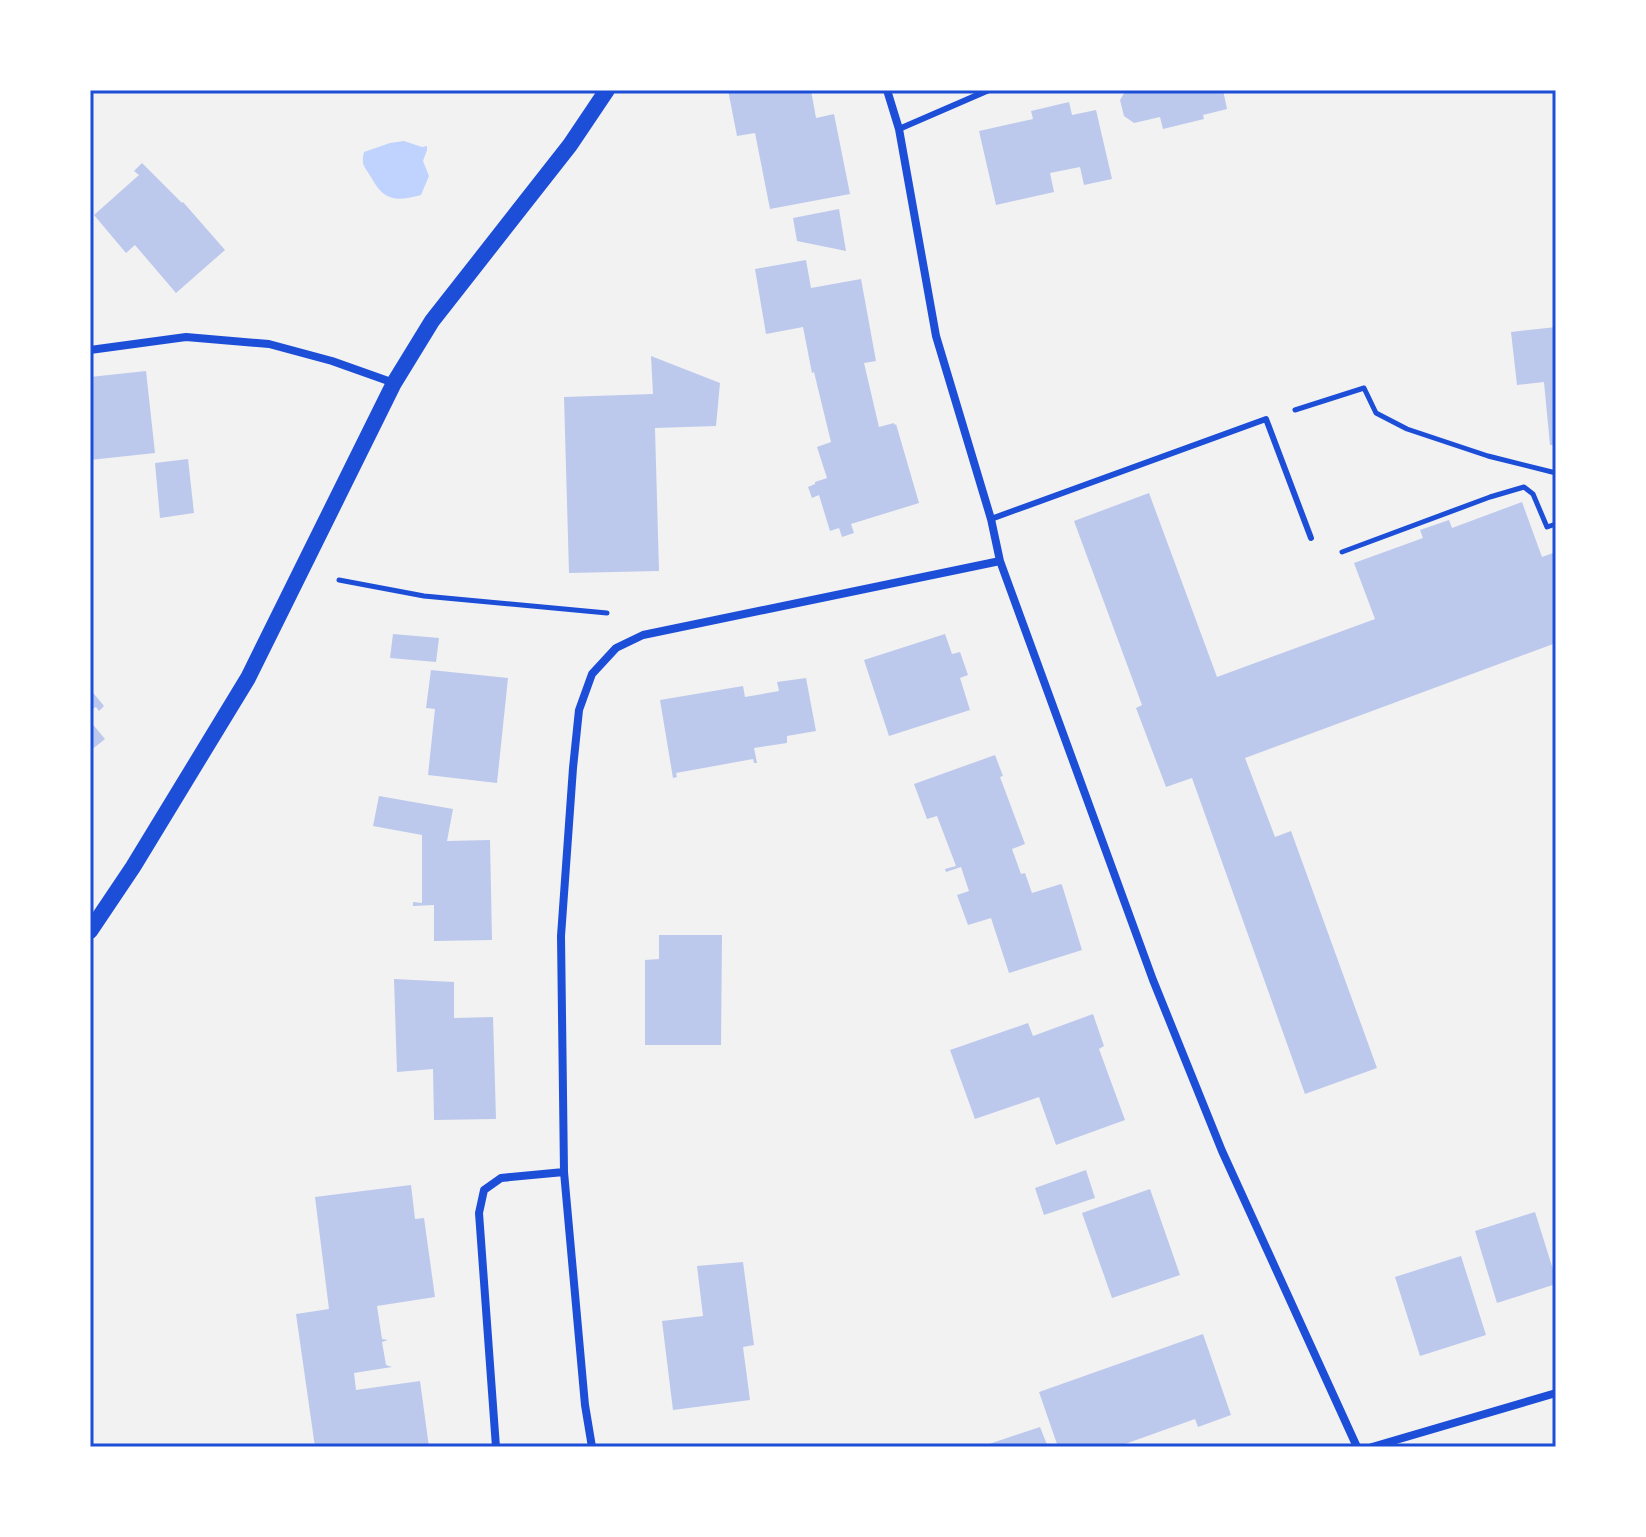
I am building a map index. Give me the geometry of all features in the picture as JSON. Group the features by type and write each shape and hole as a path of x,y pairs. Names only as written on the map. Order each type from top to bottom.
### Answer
{"main road":[{"path":"90,931 133,867 248,678 394,383 432,321 570,145 607,90"}],"street":[{"path":"887,90 899,129 936,336 991,519 1000,561 1164,1008 1222,1151 1357,1447"},
{"path":"90,350 186,337 269,344 332,361 394,383"},
{"path":"592,1447 585,1405 564,1172 561,936 579,710 592,674 616,648 643,635 1000,561"},
{"path":"496,1447 479,1213 484,1190 501,1178 564,1172"},
{"path":"1372,1447 1556,1393"}],"lane":[{"path":"899,129 989,90"},
{"path":"991,519 1266,419 1311,538"}],"path":[{"path":"1266,419 1364,388 1376,413 1407,429 1488,456 1556,473"},
{"path":"1342,552 1524,487 1533,494 1547,527 1556,524"},
{"path":"299,572 424,596 607,613 643,635"}],"water":[{"path":"404,141 427,146 423,161 429,176 421,195 391,198 376,185 364,165 364,152"}],"building":[{"path":"728,90 811,90 816,118 834,114 850,194 770,209 755,133 737,136"},
{"path":"1126,90 1223,90 1227,109 1203,115 1204,119 1163,129 1160,117 1134,123 1124,116 1120,100"},
{"path":"1069,102 1072,115 1096,110 1112,179 1084,185 1080,167 1050,173 1054,192 996,205 979,131 1033,119 1031,111"},
{"path":"142,163 183,202 225,250 176,293 135,245 126,253 94,215 139,175 134,171"},
{"path":"839,209 846,251 797,241 793,218"},
{"path":"806,260 811,288 861,279 876,361 864,363 879,427 896,424 919,503 851,524 854,533 842,537 839,528 830,531 819,495 812,498 808,487 827,478 817,447 831,442 803,327 766,334 755,269"},
{"path":"1556,327 1556,445 1550,445 1544,382 1517,385 1511,332"},
{"path":"651,356 720,383 716,426 655,428 659,571 569,573 564,397 653,394"},
{"path":"146,371 155,453 90,460 90,377"},
{"path":"188,459 194,513 160,518 155,463"},
{"path":"1149,493 1217,677 1375,619 1354,563 1423,538 1420,530 1449,520 1452,528 1522,502 1542,557 1556,552 1556,643 1245,758 1275,837 1291,831 1377,1068 1305,1094 1192,778 1166,787 1136,708 1142,705 1074,521"},
{"path":"393,634 439,638 436,662 390,658"},
{"path":"945,634 952,654 960,652 968,675 960,678 970,710 889,736 864,660"},
{"path":"431,670 508,678 497,783 428,775 435,709 426,708"},
{"path":"806,678 816,731 787,736 787,743 754,748 757,763 753,759 676,773 677,777 673,778 660,700 743,686 745,697 779,691 777,682"},
{"path":"90,689 104,706 99,711 96,707 90,710"},
{"path":"90,721 105,739 90,751"},
{"path":"995,755 1025,844 1012,849 1021,874 1025,873 1032,893 1062,885 1082,950 1009,973 991,918 968,925 957,895 969,891 961,867 946,872 945,869 956,866 937,816 927,819 914,784"},
{"path":"379,796 453,809 447,841 490,840 492,940 434,941 434,905 413,906 413,902 422,903 422,835 373,826"},
{"path":"659,935 722,935 721,1045 645,1045 645,960 659,959"},
{"path":"394,979 454,982 454,1018 493,1017 496,1119 434,1120 433,1069 397,1072"},
{"path":"1093,1014 1104,1046 1099,1049 1125,1120 1056,1145 1039,1097 975,1119 950,1050 1028,1023 1033,1036"},
{"path":"1086,1170 1095,1198 1044,1215 1035,1188"},
{"path":"411,1185 415,1219 424,1218 435,1297 377,1306 382,1339 388,1340 382,1342 386,1365 392,1367 354,1373 356,1390 420,1381 429,1447 315,1447 296,1314 329,1309 315,1197"},
{"path":"1150,1189 1180,1275 1112,1298 1082,1213"},
{"path":"1535,1212 1556,1284 1497,1303 1475,1231"},
{"path":"1461,1256 1486,1335 1420,1356 1395,1277"},
{"path":"743,1262 754,1345 743,1347 750,1400 673,1410 662,1321 703,1316 697,1266"},
{"path":"1203,1334 1231,1415 1198,1427 1195,1419 1125,1444 1126,1447 1058,1447 1039,1392"},
{"path":"1040,1427 1048,1447 983,1447 983,1446"}]}
